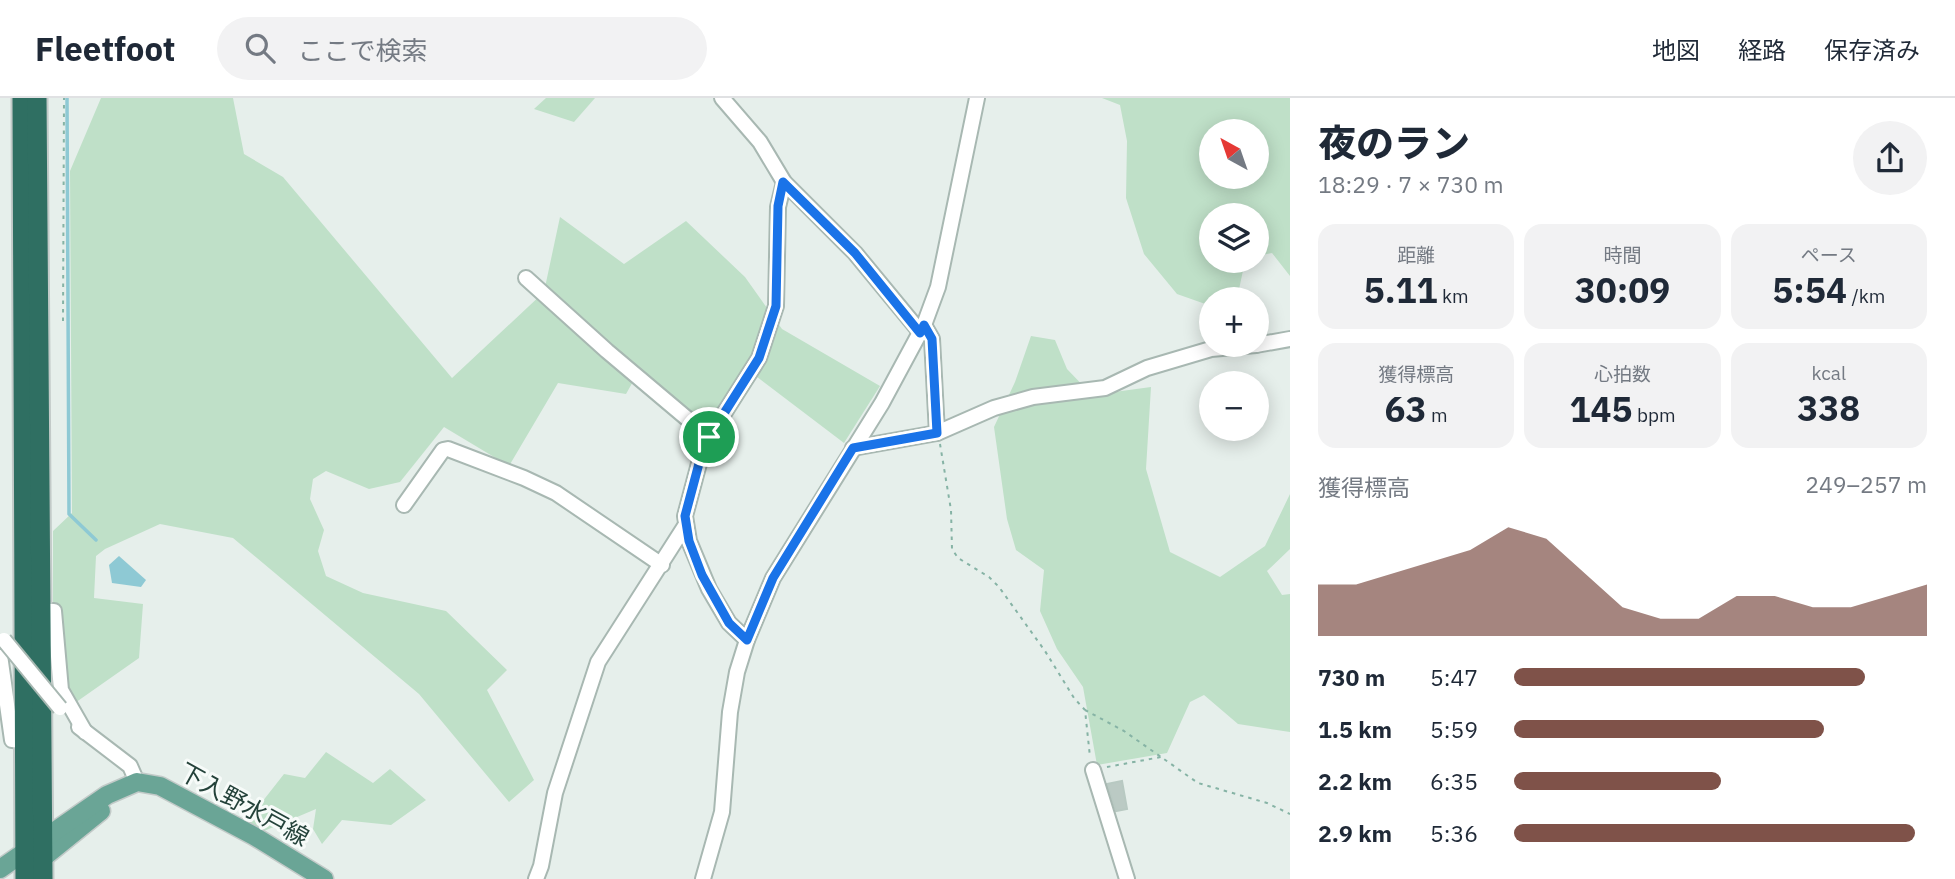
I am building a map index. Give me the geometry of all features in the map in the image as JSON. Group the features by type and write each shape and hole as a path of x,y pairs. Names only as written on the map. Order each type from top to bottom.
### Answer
{"highway":[{"path":"22,98 23,741 36,850"},
{"path":"27,877 36,850 41,611 37,98"}],"main road":[{"path":"0,869 36,850 137,782"},
{"name":"下入野水戸線","path":"137,782 160,786 254,836 316,877"}],"street":[{"path":"722,98 760,142 783,182 832,229 932,339 937,433"},
{"path":"703,879 722,812 730,712 737,672 747,640 773,578 922,329 938,288 977,98"},
{"path":"747,640 729,623 709,589 694,556 685,526 687,503 709,437 759,358 776,306 778,206 783,182"},
{"path":"526,278 709,437"},
{"path":"1269,343 1290,339"},
{"path":"853,448 937,433 994,408 1033,397 1105,387 1147,368 1199,353"},
{"path":"404,505 443,450 448,449 556,493 662,565"},
{"path":"536,879 555,793 598,662 685,526"},
{"path":"41,611 54,611 61,690 85,732"},
{"path":"2,638 60,708 85,732 130,766 137,782"},
{"path":"0,655 12,740 23,741"},
{"path":"1093,769 1127,879"}],"path":[{"path":"63,321 64,98"},
{"path":"937,433 951,510 952,549 958,558 989,577 999,587 1045,651 1074,698 1085,710 1124,732 1198,783 1267,803 1290,814"},
{"path":"1085,710 1093,769 1161,757"}],"green space":[{"path":"101,98 233,98 244,154 283,177 452,378 544,292 560,217 624,264 686,221 745,277 782,329 880,386 844,443 744,367 707,427 639,371 626,394 558,383 509,466 444,427 400,482 369,489 326,471 313,479 310,499 324,530 318,551 326,576 363,593 446,611 507,670 487,690 534,780 509,802 419,694 233,538 160,524 105,549 96,556 94,598 143,604 139,658 72,705 53,687 53,531 72,513 70,171"},
{"path":"546,98 595,98 574,122 534,109"},
{"path":"1102,98 1290,98 1290,276 1272,253 1269,254 1269,203 1199,203 1199,273 1242,273 1240,287 1199,287 1199,302 1177,294 1144,254 1126,198 1127,141 1120,105"},
{"path":"1031,336 1055,340 1067,369 1092,395 1151,387 1146,469 1170,552 1220,577 1265,546 1290,494 1290,549 1267,571 1282,595 1290,594 1290,732 1238,724 1204,695 1190,702 1167,753 1097,765 1083,687 1057,649 1040,611 1044,570 1016,550 1007,519 994,427 1015,382"},
{"path":"326,752 373,783 390,769 426,800 391,825 342,820 322,844 313,829 316,809 264,831 243,821 249,806 262,802 284,774 305,778"}],"water":[{"path":"119,556 146,580 141,587 112,583 109,565"}],"building":[{"path":"1122,781 1127,809 1116,811 1107,784"}],"waterway":[{"path":"67,98 69,514 96,540"}],"route":[{"path":"783,182 855,253 920,333 924,325 932,339 937,433 853,448 773,578 747,640 729,623 709,589 694,556 685,526 687,503 709,437 759,358 776,306 778,206 783,182"}]}
